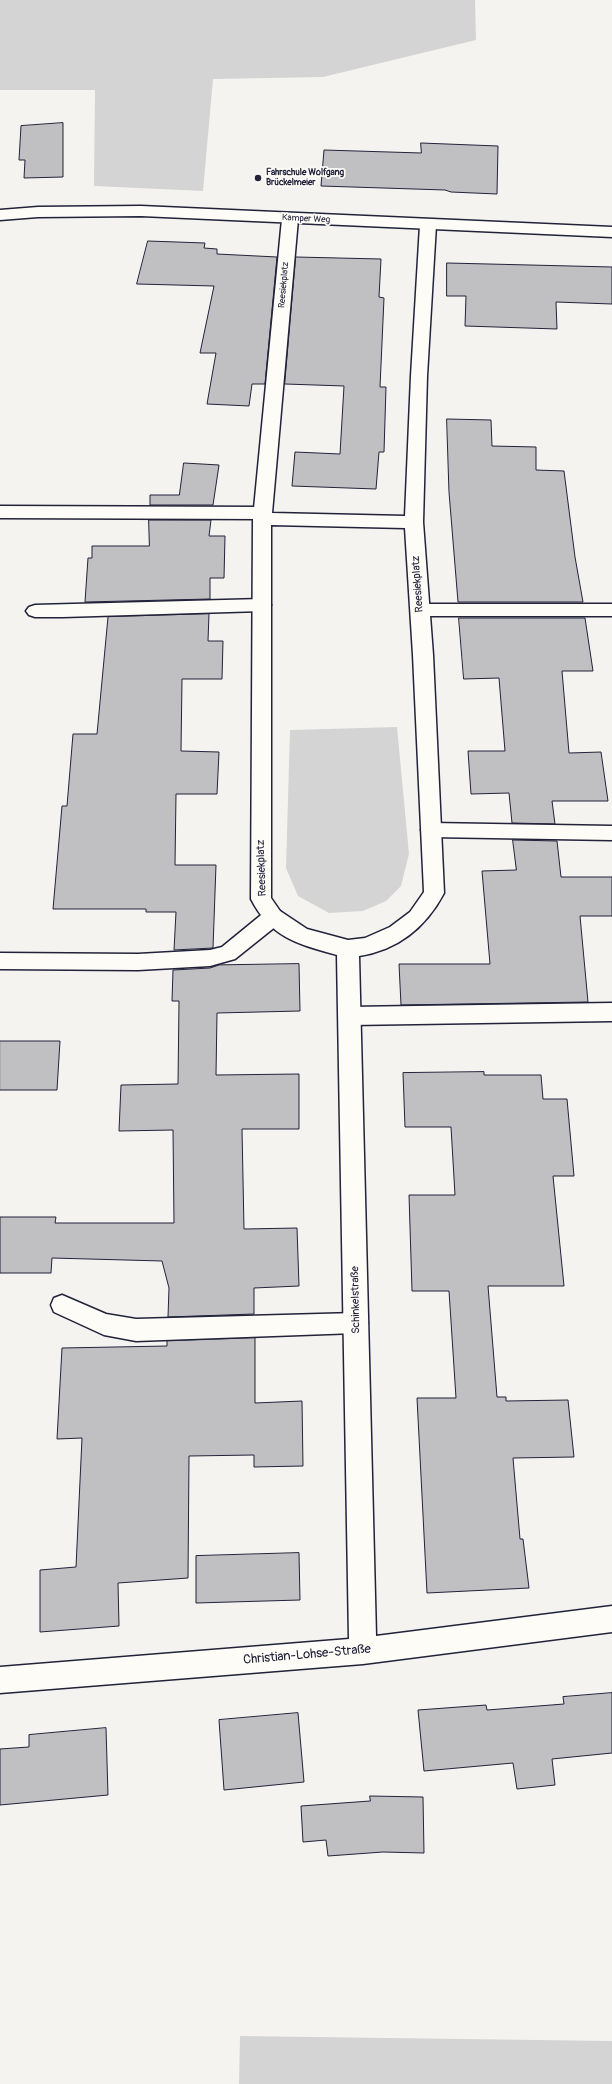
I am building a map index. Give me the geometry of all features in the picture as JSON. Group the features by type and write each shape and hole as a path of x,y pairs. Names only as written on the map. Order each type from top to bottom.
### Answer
{"street":[{"name":"Kamper Weg","path":"0,215 46,212 141,211 290,219 612,232"},
{"name":"Reesiekplatz","path":"290,219 263,516 261,899 273,917 301,936 348,949 368,946 397,933 417,918 434,894 420,610 414,522 419,376 428,225"},
{"path":"263,516 414,522"},
{"name":"Schinkelstraße","path":"348,949 363,1651"},
{"name":"Christian-Lohse-Straße","path":"0,1680 363,1651 612,1619"}],"lane":[{"path":"0,512 263,516"},
{"path":"35,611 100,612 170,607 262,606"},
{"path":"420,610 612,610"},
{"path":"431,830 612,833"},
{"path":"0,960 138,962 210,958 228,952 273,917"},
{"path":"350,1016 612,1012"},
{"path":"62,1305 104,1324 136,1330 356,1323"}],"shaded area":[{"path":"0,0 475,0 476,40 323,77 213,79 203,191 94,186 95,90 0,90"},
{"path":"397,727 409,854 401,886 386,901 363,911 329,913 298,896 286,868 290,730"},
{"path":"240,2036 612,2041 612,2084 239,2084"}],"building":[{"path":"63,123 63,177 24,178 25,160 19,160 21,126"},
{"path":"421,143 498,146 497,194 451,192 445,190 321,186 324,150 421,153"},
{"path":"148,241 205,243 204,248 217,249 217,254 277,257 265,384 252,384 249,406 207,404 216,353 200,353 214,286 137,284"},
{"path":"296,257 381,259 379,297 384,298 380,387 386,387 384,452 379,452 376,489 292,486 295,452 340,454 344,386 285,384"},
{"path":"447,263 612,267 612,304 556,302 557,329 465,326 466,296 447,296"},
{"path":"447,419 491,420 492,446 536,447 536,470 564,471 575,557 583,602 458,602 449,492"},
{"path":"184,463 219,465 213,505 150,505 150,495 179,495"},
{"path":"149,520 211,520 209,536 225,536 224,578 210,578 210,599 85,602 88,558 92,558 92,546 149,546"},
{"path":"209,614 208,641 223,641 222,679 182,679 181,751 219,752 217,794 176,794 175,865 216,865 213,948 174,950 176,912 146,912 146,909 53,909 62,806 67,806 73,734 97,734 108,617"},
{"path":"459,618 585,618 593,671 562,671 569,753 601,752 608,801 552,801 555,824 512,823 509,793 471,794 468,751 505,751 499,678 464,679"},
{"path":"513,840 557,841 561,877 612,877 612,916 580,916 588,1002 401,1005 399,964 490,964 482,871 516,870"},
{"path":"299,964 300,1011 217,1013 216,1075 299,1074 299,1129 242,1129 244,1229 297,1228 299,1286 254,1288 254,1314 168,1317 169,1288 162,1261 52,1258 51,1273 0,1273 0,1217 56,1217 55,1223 174,1223 173,1130 119,1131 121,1085 178,1084 179,1001 172,1001 173,970 210,968 219,965"},
{"path":"0,1041 60,1041 57,1090 0,1090"},
{"path":"484,1072 484,1075 541,1075 543,1099 567,1099 574,1176 553,1176 564,1286 488,1286 497,1397 506,1397 506,1401 568,1400 574,1457 513,1458 520,1539 523,1539 529,1588 427,1593 417,1398 456,1398 449,1291 412,1291 409,1195 455,1195 451,1127 405,1127 403,1073"},
{"path":"255,1338 255,1403 302,1401 303,1466 254,1467 254,1455 189,1456 188,1578 118,1583 119,1626 40,1632 40,1570 76,1567 82,1438 57,1439 62,1348 167,1346 167,1341"},
{"path":"299,1553 300,1600 196,1603 196,1556"},
{"path":"612,1693 612,1753 552,1759 555,1785 517,1789 513,1763 424,1771 418,1710 486,1705 487,1710 564,1704 563,1697"},
{"path":"298,1713 304,1782 224,1790 219,1720"},
{"path":"106,1728 108,1795 0,1805 0,1749 29,1747 29,1735"},
{"path":"370,1796 423,1797 424,1853 383,1852 328,1856 326,1840 303,1842 301,1806 370,1801"}],"place":[{"name":"Fahrschule Wolfgang Brückelmeier","path":"258,178"}]}
